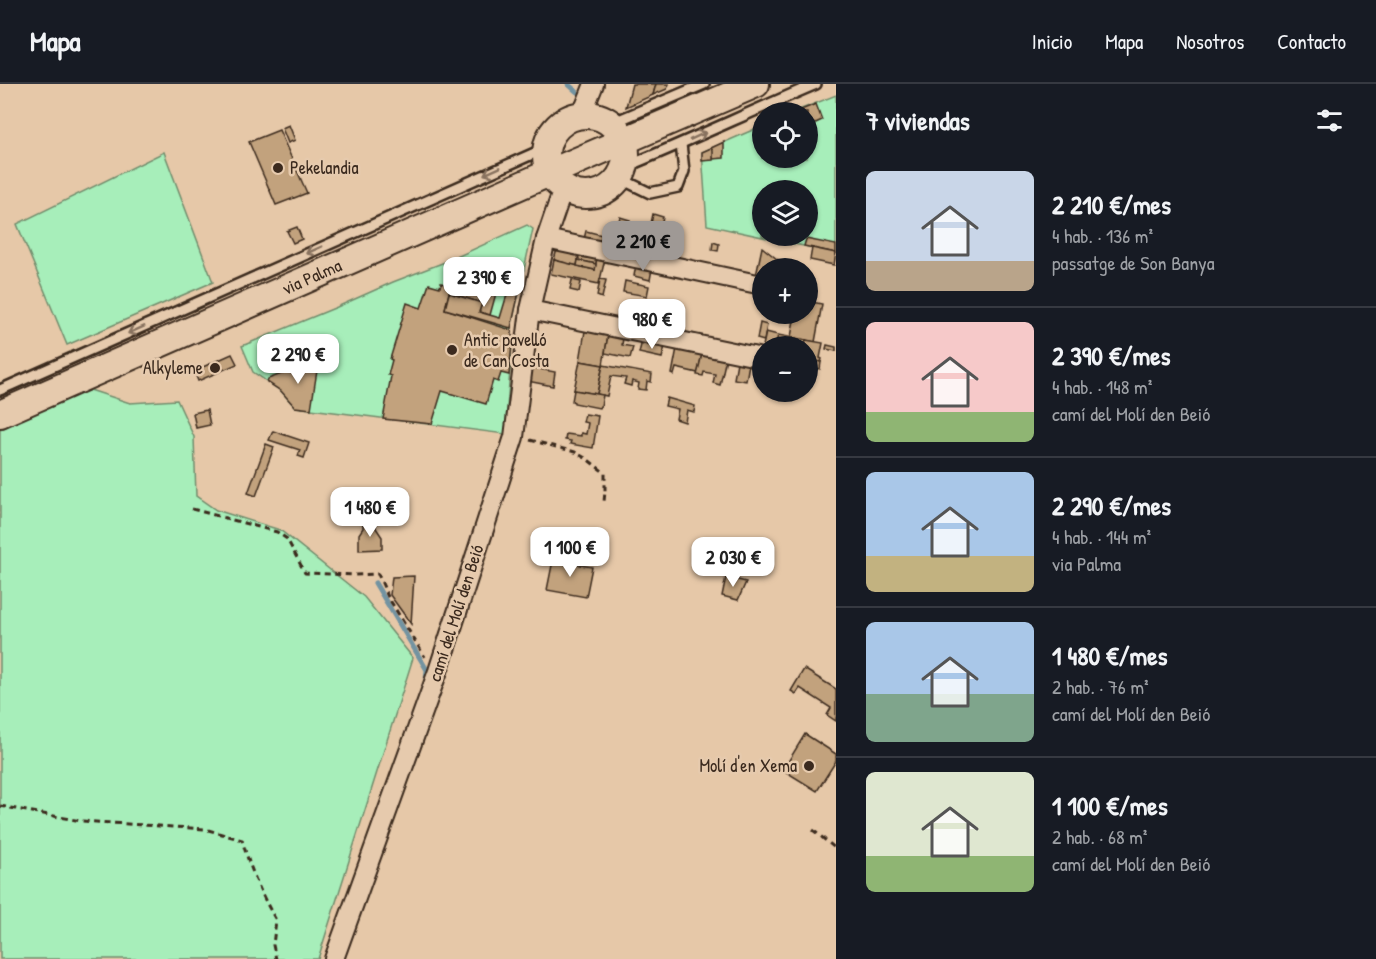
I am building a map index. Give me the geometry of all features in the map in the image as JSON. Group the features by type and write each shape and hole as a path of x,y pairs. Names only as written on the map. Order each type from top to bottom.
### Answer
{"main road":[{"name":"via Palma","path":"0,414 556,181 618,132 756,84"},
{"path":"592,114 603,118 618,132 627,153 622,172 611,187 600,193 575,194 556,181 545,160 550,135 558,125 569,118 592,114"}],"street":[{"path":"582,114 594,84"},
{"name":"camí del Molí den Beió","path":"334,959 436,675 514,437 530,310 556,181"},
{"path":"546,239 752,283"},
{"path":"530,310 752,356"}],"lane":[{"path":"618,132 704,84"},
{"path":"681,144 684,171 678,187 651,193 622,172 681,144 743,115 816,84"},
{"path":"0,390 546,148"}],"path":[{"path":"514,437 575,452 587,459 605,473 603,502"},
{"path":"192,509 277,532 287,539 305,573 378,574 388,597 436,675"},
{"path":"0,806 81,821 205,829 242,840 248,861 276,920 273,945 276,959"},
{"path":"813,830 836,849"}],"green space":[{"path":"836,95 836,253 804,246 818,246 818,180 752,180 752,235 707,225 702,152 752,130 752,168 818,168 818,102"},
{"path":"164,152 213,282 67,345 17,224"},
{"path":"527,225 533,229 511,328 512,344 505,434 295,407 281,391 253,372 242,346 450,260"},
{"path":"84,388 130,403 177,400 194,437 196,496 216,510 280,530 364,597 413,658 318,959 0,959 0,430"}],"building":[{"path":"632,84 656,84 653,95 626,107"},
{"path":"656,84 669,84 667,89 653,95"},
{"path":"818,109 822,120 818,122"},
{"path":"289,125 295,140 288,143 282,128"},
{"name":"Pekelandia","path":"279,130 307,193 276,205 249,142"},
{"path":"724,142 724,158 713,159 711,148"},
{"path":"711,148 713,160 702,161 702,152"},
{"path":"653,214 663,217 656,254 645,252"},
{"path":"620,217 630,220 625,237 615,234"},
{"path":"297,227 302,239 293,243 287,231"},
{"path":"586,231 602,235 600,242 584,239"},
{"path":"818,241 836,245 836,253 804,246 818,246"},
{"path":"713,242 719,244 718,251 712,250"},
{"path":"762,247 776,258 760,258"},
{"path":"812,248 836,253 834,265 818,262 818,258 810,258"},
{"path":"557,249 579,254 577,266 554,260"},
{"path":"579,254 597,257 596,264 578,260"},
{"path":"597,257 605,259 599,284 551,274 554,260 595,270"},
{"path":"578,260 596,264 595,270 577,266"},
{"path":"636,265 652,269 650,280 634,276"},
{"name":"Antic pavelló de Can Costa","path":"477,279 498,286 490,315 479,312 482,303 449,293 445,309 511,330 509,375 501,373 498,382 493,380 486,404 442,391 432,424 383,419 391,376 388,375 392,360 390,359 407,303 421,308 429,284 440,287 441,283 448,285 449,280 463,285 465,280 476,284"},
{"path":"600,279 606,280 602,298 597,296"},
{"path":"572,280 581,282 579,292 570,290"},
{"path":"625,281 649,286 647,296 623,292"},
{"path":"509,288 519,292 511,328 445,309 449,293 482,303 479,312 500,318"},
{"path":"818,303 822,304 816,336 791,336 793,324 818,324"},
{"path":"760,324 767,325 765,336 758,336"},
{"path":"585,331 608,335 603,365 580,361"},
{"path":"766,332 778,335 778,336 765,336"},
{"path":"608,335 623,338 622,345 633,347 630,358 605,353"},
{"path":"642,341 665,346 662,358 639,353"},
{"path":"818,342 823,343 821,362 818,362"},
{"path":"827,345 836,347 836,351 826,349"},
{"path":"677,348 702,354 698,373 676,368 674,375 672,374"},
{"name":"Alkyleme","path":"232,354 237,364 198,381 194,371"},
{"path":"702,354 726,358 720,385 713,383 715,374 704,372 703,376 697,375"},
{"path":"316,361 318,364 311,409 295,407 281,391 267,382 268,379"},
{"path":"580,361 603,365 597,394 574,390"},
{"path":"737,362 749,364 746,381 734,379"},
{"path":"603,365 652,374 651,382 647,381 646,390 638,389 639,383 632,381 631,386 624,384 626,378 611,376 607,396 597,394"},
{"path":"529,367 555,372 553,386 527,381"},
{"path":"574,390 603,395 601,406 599,408 574,403 572,401"},
{"path":"667,398 695,406 694,412 687,410 685,422 676,419 678,409 665,406"},
{"path":"207,410 210,425 196,428 193,413"},
{"path":"585,414 598,416 593,448 570,444 571,441 565,440 566,434 581,436 581,433 586,434 588,423 583,422"},
{"path":"273,431 309,443 304,458 298,456 300,450 269,440"},
{"path":"266,444 274,447 256,496 248,493"},
{"path":"363,522 376,523 376,528 382,537 382,549 359,550 359,534 363,528"},
{"path":"553,560 592,567 586,597 547,590"},
{"path":"414,576 411,624 390,595 392,577"},
{"path":"726,577 746,582 738,600 722,596"},
{"path":"804,669 836,689 836,721 827,715 831,708 800,688 796,694 791,691"},
{"name":"Molí d'en Xema","path":"805,734 836,754 836,761 817,791 783,770"}],"waterway":[{"path":"568,84 577,92"},
{"path":"375,583 427,670 426,681"}],"place":[{"name":"Pekelandia","path":"278,168"},
{"name":"Antic pavelló de Can Costa","path":"452,350"},
{"name":"Alkyleme","path":"215,368"},
{"name":"Molí d'en Xema","path":"809,766"}]}
